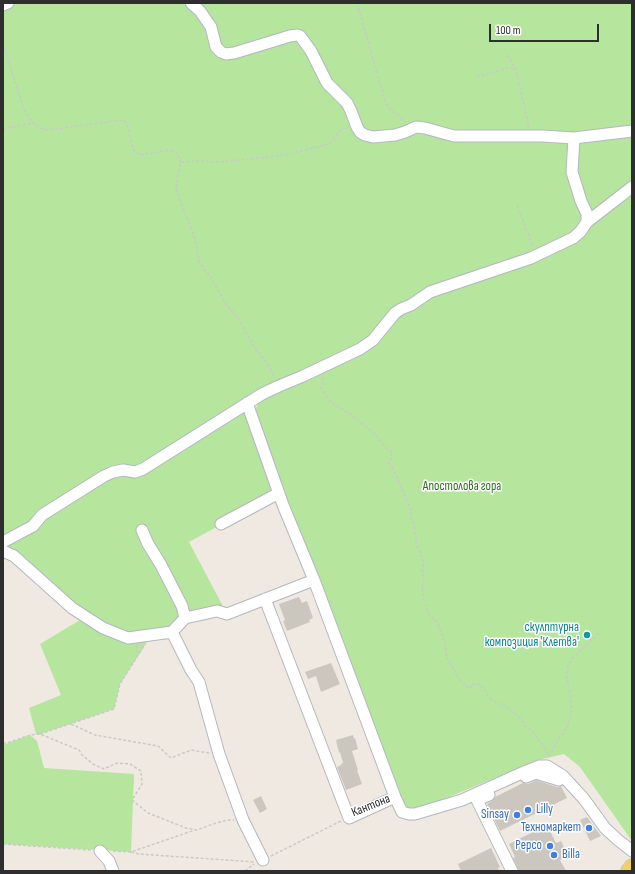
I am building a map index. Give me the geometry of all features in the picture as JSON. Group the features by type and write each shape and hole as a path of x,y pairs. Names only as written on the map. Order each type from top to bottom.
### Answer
{"main road":[{"path":"628,871 632,866"}],"street":[{"path":"3,6 8,3"},
{"path":"191,3 200,11 211,27 216,47 221,52 226,54 234,53 290,36 300,36 309,47 327,83 347,103 352,111 357,127 360,132 365,135 373,137 395,135 414,128 425,128 454,136 542,136 574,138 632,131"},
{"path":"574,138 572,172 588,222"},
{"path":"3,542 33,526 42,515 104,476 123,470 135,472 143,469 247,403 279,386 332,363 368,345 395,313 411,305 430,292 531,258 573,238 588,222 632,187"},
{"name":"Кантона","path":"247,403 279,493 314,580 395,797 349,818 265,599"},
{"path":"221,524 279,493"},
{"path":"142,530 176,593 182,606 185,618"},
{"path":"3,551 14,556 72,608 103,628 128,638 172,632 185,618 218,611 227,614 314,580"},
{"path":"172,632 191,670 199,682 219,754 243,820 263,860"},
{"path":"395,797 402,812 415,814 462,800 548,762 564,776 584,799 605,828 632,851"},
{"path":"512,871 477,800 536,773 559,780"},
{"path":"100,851 109,862 113,871"}],"path":[{"path":"356,3 385,101 399,117 414,128"},
{"path":"3,43 24,110 33,123 40,128 48,130 120,120 125,121 128,126 133,149 139,155 170,150 176,152 181,162 176,183 194,236 199,260 226,304 240,321 254,347 268,364 279,386"},
{"path":"507,55 516,69 528,126 531,131 542,136"},
{"path":"477,77 508,68 516,69"},
{"path":"3,128 33,123"},
{"path":"181,162 218,162 290,154 328,144 344,128 357,127"},
{"path":"517,205 535,251 531,258"},
{"path":"332,363 322,380 321,388 325,395 334,404 373,432 389,451 392,451 391,460 389,463 393,468 410,508 411,519 414,524 416,536 416,545 424,562 422,571 424,580 422,586 424,600 430,616 439,626 445,644 447,658 460,680 467,688 471,688 471,684 479,684 493,701 508,708 520,718 543,744 548,762"},
{"path":"3,744 30,735 40,734 114,709 120,684 147,642 157,633"},
{"path":"548,762 556,743 568,726 569,722 572,705 567,677 568,666 571,660 599,634"},
{"path":"70,724 95,735 158,746 171,758 191,750 219,754"},
{"path":"40,734 79,750 82,755 93,764 104,769 117,763 130,764 141,771 142,784 132,800 148,812 186,828 197,830"},
{"path":"263,860 349,818"},
{"path":"131,852 227,820 243,820"},
{"path":"3,844 256,862 245,871"}],"green space":[{"name":"Апостолова гора","path":"3,3 632,3 632,841 580,767 564,754 538,760 420,809 404,810 254,414 261,395 247,404 279,493 189,542 227,614 185,618 172,632 157,633 147,642 120,684 114,709 40,734 36,734 29,708 61,695 40,644 85,617 3,551"},
{"path":"30,735 37,741 44,768 134,774 131,852 3,844 3,745"}],"building":[{"path":"299,597 302,603 307,601 313,618 309,620 310,622 287,631 283,621 285,620 279,604"},
{"path":"331,663 340,684 321,692 316,676 308,679 305,672"},
{"path":"353,735 358,749 352,751 362,784 346,790 337,767 343,763 336,740"},
{"path":"536,780 557,787 561,786 567,798 500,831 487,804 495,797 523,783 528,784"},
{"path":"261,796 267,809 260,813 253,800"},
{"path":"587,817 601,836 590,841 580,820"},
{"path":"547,825 556,843 561,841 568,856 560,860 566,871 519,871 509,844"},
{"path":"491,848 500,867 498,868 499,871 461,871 458,864"}],"place":[{"name":"скулптурна композиция 'Клетва'","path":"587,635"},
{"name":"Lilly","path":"528,810"},
{"name":"Sinsay","path":"517,815"},
{"name":"Техномаркет","path":"589,828"},
{"name":"Pepco","path":"550,846"},
{"name":"Billa","path":"554,855"}]}
